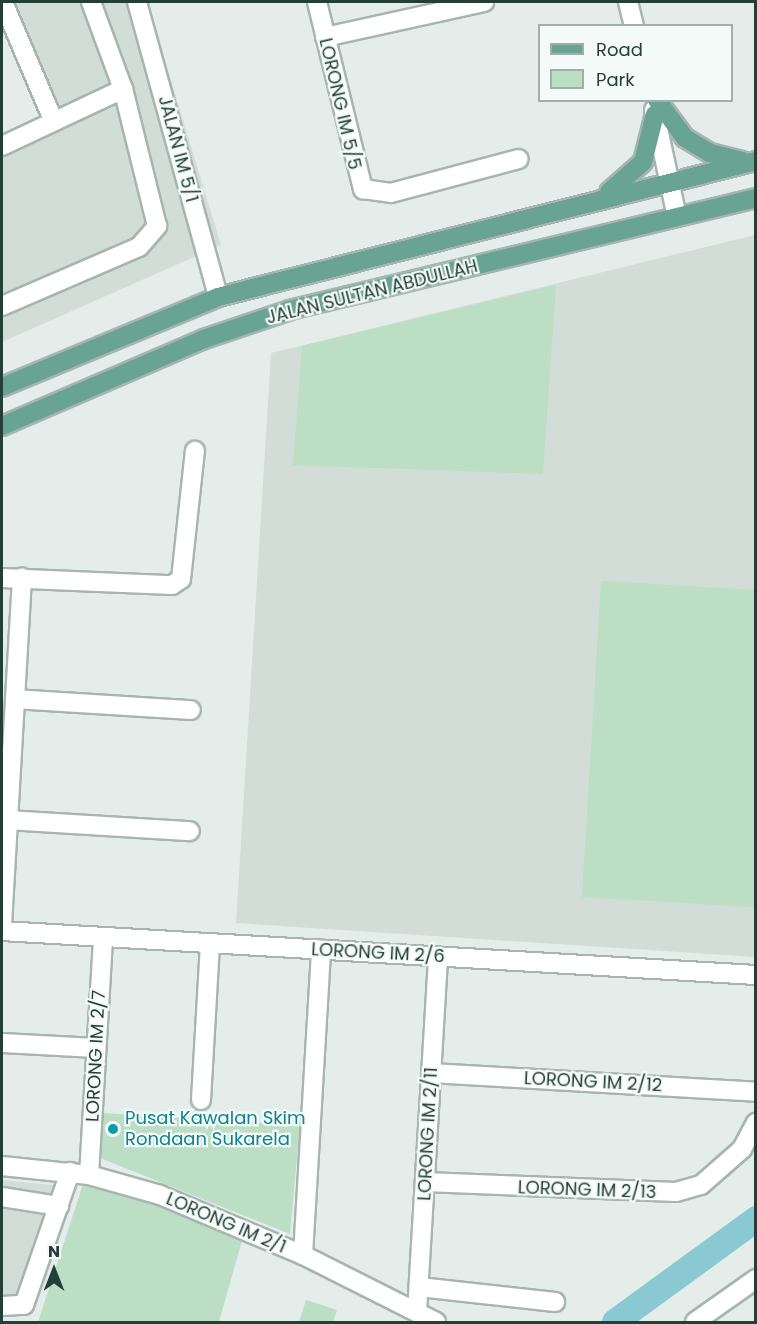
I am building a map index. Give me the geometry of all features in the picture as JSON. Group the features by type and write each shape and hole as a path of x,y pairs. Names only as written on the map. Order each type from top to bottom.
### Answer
{"main road":[{"path":"655,105 685,138 699,147 729,160 754,161"},
{"path":"600,199 643,162 655,105"},
{"name":"JALAN SULTAN ABDULLAH","path":"2,387 218,297 754,161"},
{"name":"JALAN SULTAN ABDULLAH","path":"2,426 194,343 290,310 756,198"}],"street":[{"path":"3,2 54,122"},
{"path":"2,306 139,247 157,226 123,89 91,2"},
{"name":"JALAN IM 5/1","path":"137,2 218,297"},
{"name":"LORONG IM 5/5","path":"317,2 363,189 391,193 519,159"},
{"path":"325,37 484,2"},
{"path":"628,2 634,24"},
{"path":"2,146 123,89"},
{"path":"655,105 677,217"},
{"path":"2,578 160,588 181,579 195,452"},
{"path":"2,925 22,578"},
{"path":"15,699 191,710"},
{"path":"8,820 190,831"},
{"name":"LORONG IM 2/6","path":"2,931 756,975"},
{"name":"LORONG IM 2/7","path":"88,1175 103,937"},
{"path":"201,1100 210,943"},
{"path":"303,1256 321,950"},
{"name":"LORONG IM 2/11","path":"417,1312 438,957"},
{"path":"2,1043 96,1048"},
{"name":"LORONG IM 2/12","path":"431,1073 756,1092"},
{"name":"LORONG IM 2/13","path":"425,1182 676,1192 701,1185 742,1149 756,1123"},
{"name":"LORONG IM 2/1","path":"2,1167 88,1175 160,1195 303,1256 436,1323"},
{"path":"2,1306 24,1305 70,1172"},
{"path":"2,1197 59,1206"},
{"path":"695,1323 756,1279"},
{"path":"418,1287 555,1302"}],"shaded area":[{"path":"2,2 147,2 221,245 2,342 2,136 44,117"},
{"path":"755,235 755,957 236,923 271,353"},
{"path":"2,1180 73,1187 30,1311 2,1303"}],"green space":[{"path":"556,285 543,474 293,465 302,346"},
{"path":"601,581 755,590 755,907 582,897"},
{"path":"102,1113 300,1125 290,1234 100,1158"},
{"path":"87,1172 243,1237 219,1322 38,1322"},
{"path":"306,1300 337,1310 333,1322 299,1322"}],"waterway":[{"path":"615,1322 756,1219"}],"place":[{"name":"Pusat Kawalan Skim Rondaan Sukarela","path":"113,1129"}]}
